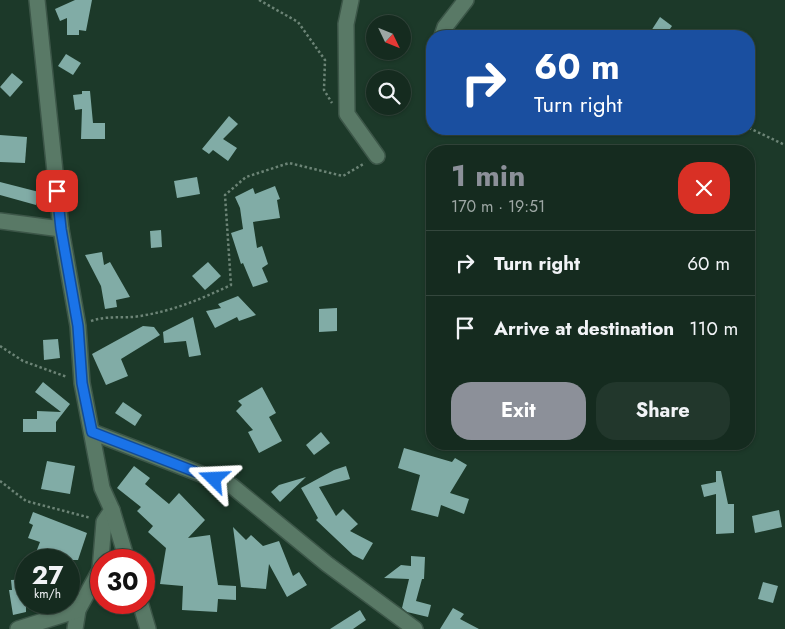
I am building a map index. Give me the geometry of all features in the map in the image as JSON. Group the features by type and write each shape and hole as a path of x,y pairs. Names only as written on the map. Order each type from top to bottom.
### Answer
{"street":[{"path":"38,0 61,229 78,326 82,383 108,516 122,549"},
{"path":"352,0 346,24 347,114 377,156"},
{"path":"444,30 466,0"},
{"path":"0,222 61,229"},
{"path":"92,432 232,486 327,564 415,629"},
{"path":"80,606 100,570 108,516"},
{"path":"18,629 65,614"},
{"path":"75,629 77,614"},
{"path":"144,614 148,629"}],"path":[{"path":"259,0 298,22 325,60 324,90 334,105 347,114"},
{"path":"755,131 785,146"},
{"path":"78,326 103,316 138,316 187,305 231,285 225,196 246,177 289,163 343,176 377,156"},
{"path":"0,346 23,360 82,383"},
{"path":"0,481 26,501 108,516"}],"building":[{"path":"75,0 92,0 86,31 79,30 79,35 67,35 67,18 60,21 55,9"},
{"path":"660,17 672,26 669,30 652,30"},
{"path":"66,54 81,63 73,75 58,66"},
{"path":"12,73 23,82 10,97 0,87"},
{"path":"82,91 90,91 93,123 105,123 105,139 81,139 82,109 75,110 73,95 82,94"},
{"path":"229,116 238,124 223,139 237,148 228,161 213,150 209,154 202,149"},
{"path":"0,135 27,137 25,163 0,162"},
{"path":"197,177 200,194 177,198 174,181"},
{"path":"0,182 39,192 36,205 0,195"},
{"path":"275,186 280,199 277,200 280,218 253,222 257,248 262,246 268,264 262,268 268,282 253,287 243,263 241,264 231,233 243,229 240,208 235,197 253,188 255,194"},
{"path":"161,230 162,247 151,248 150,231"},
{"path":"102,252 104,265 110,262 130,297 116,300 117,307 105,309 101,286 85,255"},
{"path":"208,262 221,276 205,290 192,276"},
{"path":"238,296 256,315 239,321 237,317 215,328 206,311 221,308 218,304"},
{"path":"337,308 337,331 319,332 319,309"},
{"path":"193,317 201,355 189,357 186,341 164,343 163,332"},
{"path":"143,326 154,327 160,335 121,359 128,376 106,385 92,354"},
{"path":"58,339 60,358 44,360 43,340"},
{"path":"43,382 70,404 56,422 56,432 23,432 23,419 37,419 37,411 61,412 35,392"},
{"path":"262,387 276,413 269,417 282,441 259,453 248,432 253,430 236,411 242,405 238,401"},
{"path":"123,402 142,415 135,426 115,413"},
{"path":"321,432 330,443 314,455 306,445"},
{"path":"404,448 452,462 455,458 467,465 450,493 469,499 464,514 441,505 438,517 411,510 420,475 398,468"},
{"path":"47,461 75,466 70,494 41,489"},
{"path":"134,466 150,478 145,484 169,504 179,493 205,520 188,538 210,535 218,585 236,586 236,600 218,599 217,612 182,610 183,586 160,584 166,548 148,532 153,526 137,511 141,507 117,488"},
{"path":"346,466 350,479 319,487 336,516 343,509 358,524 350,531 373,543 363,560 353,555 316,520 318,518 301,488 334,470"},
{"path":"716,471 721,471 728,504 734,504 734,533 716,534 716,494 704,497 701,485 716,482"},
{"path":"306,477 280,502 271,492 279,485"},
{"path":"779,510 782,527 755,533 752,516"},
{"path":"33,512 87,533 80,554 80,549 37,549 40,542 28,538 33,525 29,523"},
{"path":"233,527 246,540 251,535 263,546 279,541 293,576 299,572 307,585 287,597 269,564 266,589 241,587"},
{"path":"411,556 425,557 424,579 422,579 416,601 431,605 428,617 407,612 402,608 409,579 384,578 401,565 411,566"},
{"path":"11,580 15,580 15,614 17,614 13,615 9,590 12,590"},
{"path":"763,582 778,586 773,603 758,599"},
{"path":"453,608 464,614 460,619 479,629 440,629"},
{"path":"360,610 366,620 353,629 330,629"}],"route":[{"path":"57,191 61,229 78,326 82,383 92,432 214,479"}]}
